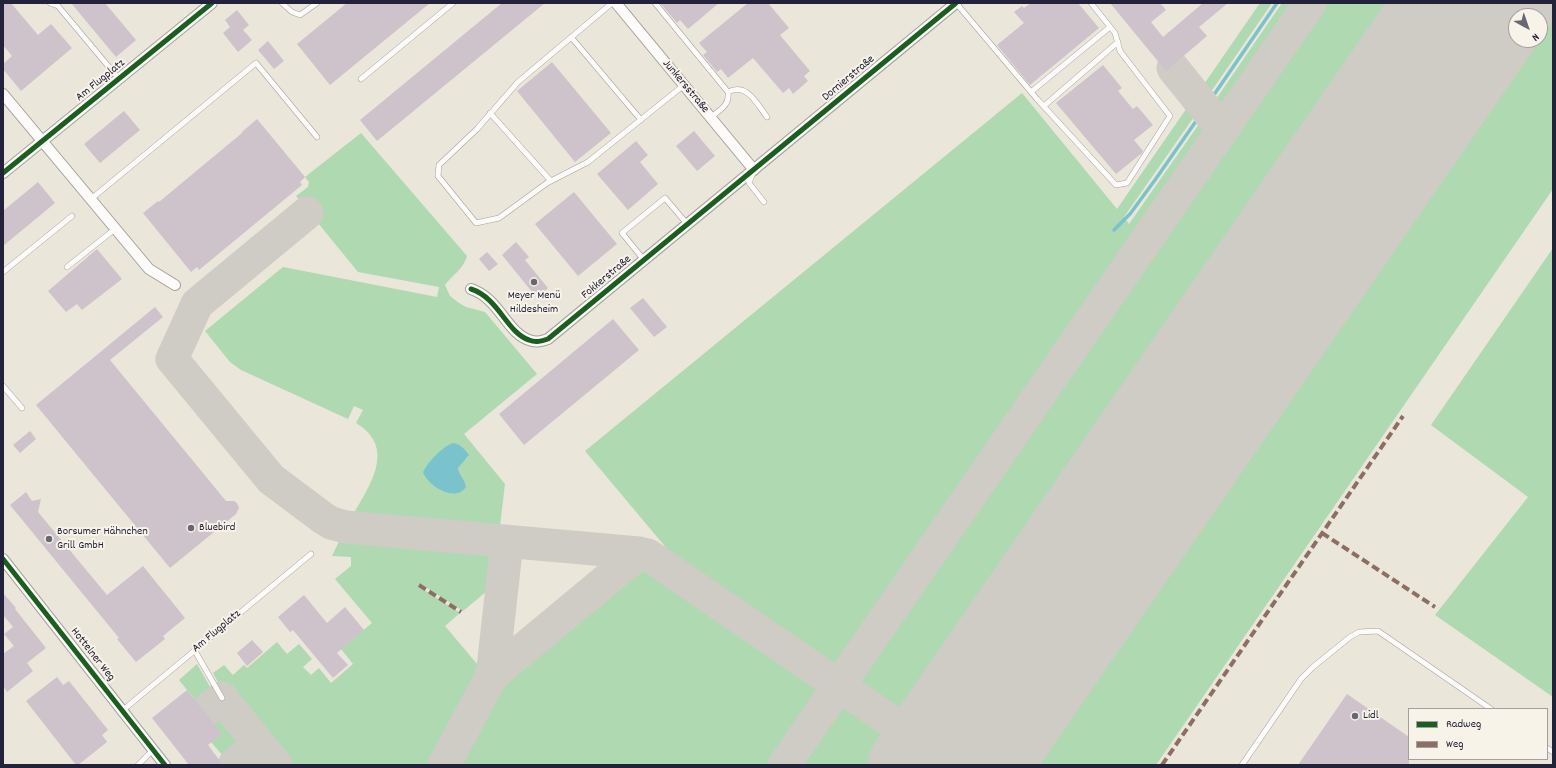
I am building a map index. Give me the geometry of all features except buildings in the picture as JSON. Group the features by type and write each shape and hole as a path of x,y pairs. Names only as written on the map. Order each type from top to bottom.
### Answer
{"street":[{"name":"Am Flugplatz","path":"3,173 212,3"},
{"name":"Junkersstraße","path":"616,3 754,170"},
{"name":"Dornierstraße","path":"754,170 956,3"},
{"path":"3,94 149,269 175,285"},
{"name":"Fokkerstraße","path":"471,289 488,298 522,337 530,341 539,341 552,337 754,170"},
{"name":"Hottelner Weg","path":"3,558 166,765"}],"lane":[{"path":"50,3 58,6 119,79"},
{"path":"282,3 292,12 300,15 316,3"},
{"path":"361,79 453,3"},
{"path":"612,3 518,82 477,129 439,165 438,176 476,223 499,218 551,181 588,162 684,85"},
{"path":"655,3 728,92 729,98 727,103 711,117"},
{"path":"956,3 1031,92 1116,185 1127,182 1170,116 1120,51 1115,33 1091,3"},
{"path":"1031,92 1110,26"},
{"path":"571,37 641,120"},
{"path":"1044,106 1118,42"},
{"path":"91,199 256,63 317,137"},
{"path":"728,92 737,88 747,92 768,117"},
{"path":"490,113 551,181"},
{"path":"754,170 749,183 764,202"},
{"path":"645,260 622,233 665,198 688,225"},
{"path":"3,272 72,216"},
{"path":"67,267 115,228"},
{"path":"3,386 22,408"},
{"name":"Am Flugplatz","path":"122,710 311,554"},
{"path":"1242,765 1301,680 1326,655 1359,632 1378,631 1490,708"},
{"path":"195,651 222,698"},
{"path":"138,765 153,750"}],"green space":[{"path":"1260,3 1272,3 1206,99 1200,90"},
{"path":"1282,3 1298,3 1221,116 1212,105"},
{"path":"1321,3 1410,3 915,720 855,679"},
{"path":"1462,3 1553,3 1553,189 1156,765 936,765"},
{"path":"1022,93 1117,209 1191,102 1198,111 1124,217 1129,224 1204,117 1212,128 844,662 833,664 668,550 585,451"},
{"path":"361,133 467,256 460,269 445,285 450,296 466,307 485,312 537,374 464,434 505,484 499,534 350,520 371,483 376,470 376,445 369,433 356,423 363,410 354,406 348,419 241,370 230,362 205,331 283,267 437,297 439,287 358,272 296,196 308,187 309,182 305,177","holes":["455,443 468,453 468,457 458,468 459,475 466,485 423,471 443,449"]},
{"path":"1553,248 1553,697 1435,615 1528,497 1431,425"},
{"path":"344,535 492,549 497,554 493,586 463,611 421,584 418,586 460,613 445,626 483,671 433,765 281,765 223,692 213,673 224,665 233,675 244,665 247,668 277,642 287,654 299,644 312,659 303,667 311,675 319,668 331,683 353,664 341,649 372,623 335,579 351,566 351,557 332,556 341,537"},
{"path":"645,569 818,688 819,697 772,765 454,765 496,687 498,689"},
{"path":"197,664 214,694 211,701 200,706 179,680"},
{"path":"839,702 899,743 884,765 795,765"},
{"path":"219,707 224,707 247,737 223,756 211,742 207,716"}],"water":[{"path":"453,443 462,447 469,455 458,468 466,487 461,492 449,493 436,487 430,482 423,472 436,455"}],"waterway":[{"path":"1209,102 1277,3"},
{"path":"1114,230 1130,214 1201,114"}],"taxiway":[{"path":"784,765 1310,3"},
{"path":"1173,68 1222,129"},
{"path":"307,213 197,304 172,359 271,479 323,518 331,523 346,527 648,555 955,765"},
{"path":"490,679 493,668 507,542"},
{"path":"444,765 490,679 497,671 639,553"},
{"path":"204,712 222,698 276,765"},
{"path":"234,765 259,744"}],"runway":[{"path":"909,765 1435,3"},
{"path":"990,765 1516,3"}],"marked path":[{"path":"1162,765 1403,416"},
{"path":"1322,533 1435,607"},
{"path":"419,585 461,612"}],"cycle path":[{"path":"3,173 212,3"},
{"path":"471,289 481,293 489,300 521,336 534,341 548,339 956,3"},
{"path":"3,559 165,765"}],"place":[{"name":"Meyer Menü Hildesheim","path":"534,282"},
{"name":"Bluebird","path":"191,528"},
{"name":"Borsumer Hähnchen Grill GmbH","path":"49,539"},
{"name":"Lidl","path":"1355,716"}]}
